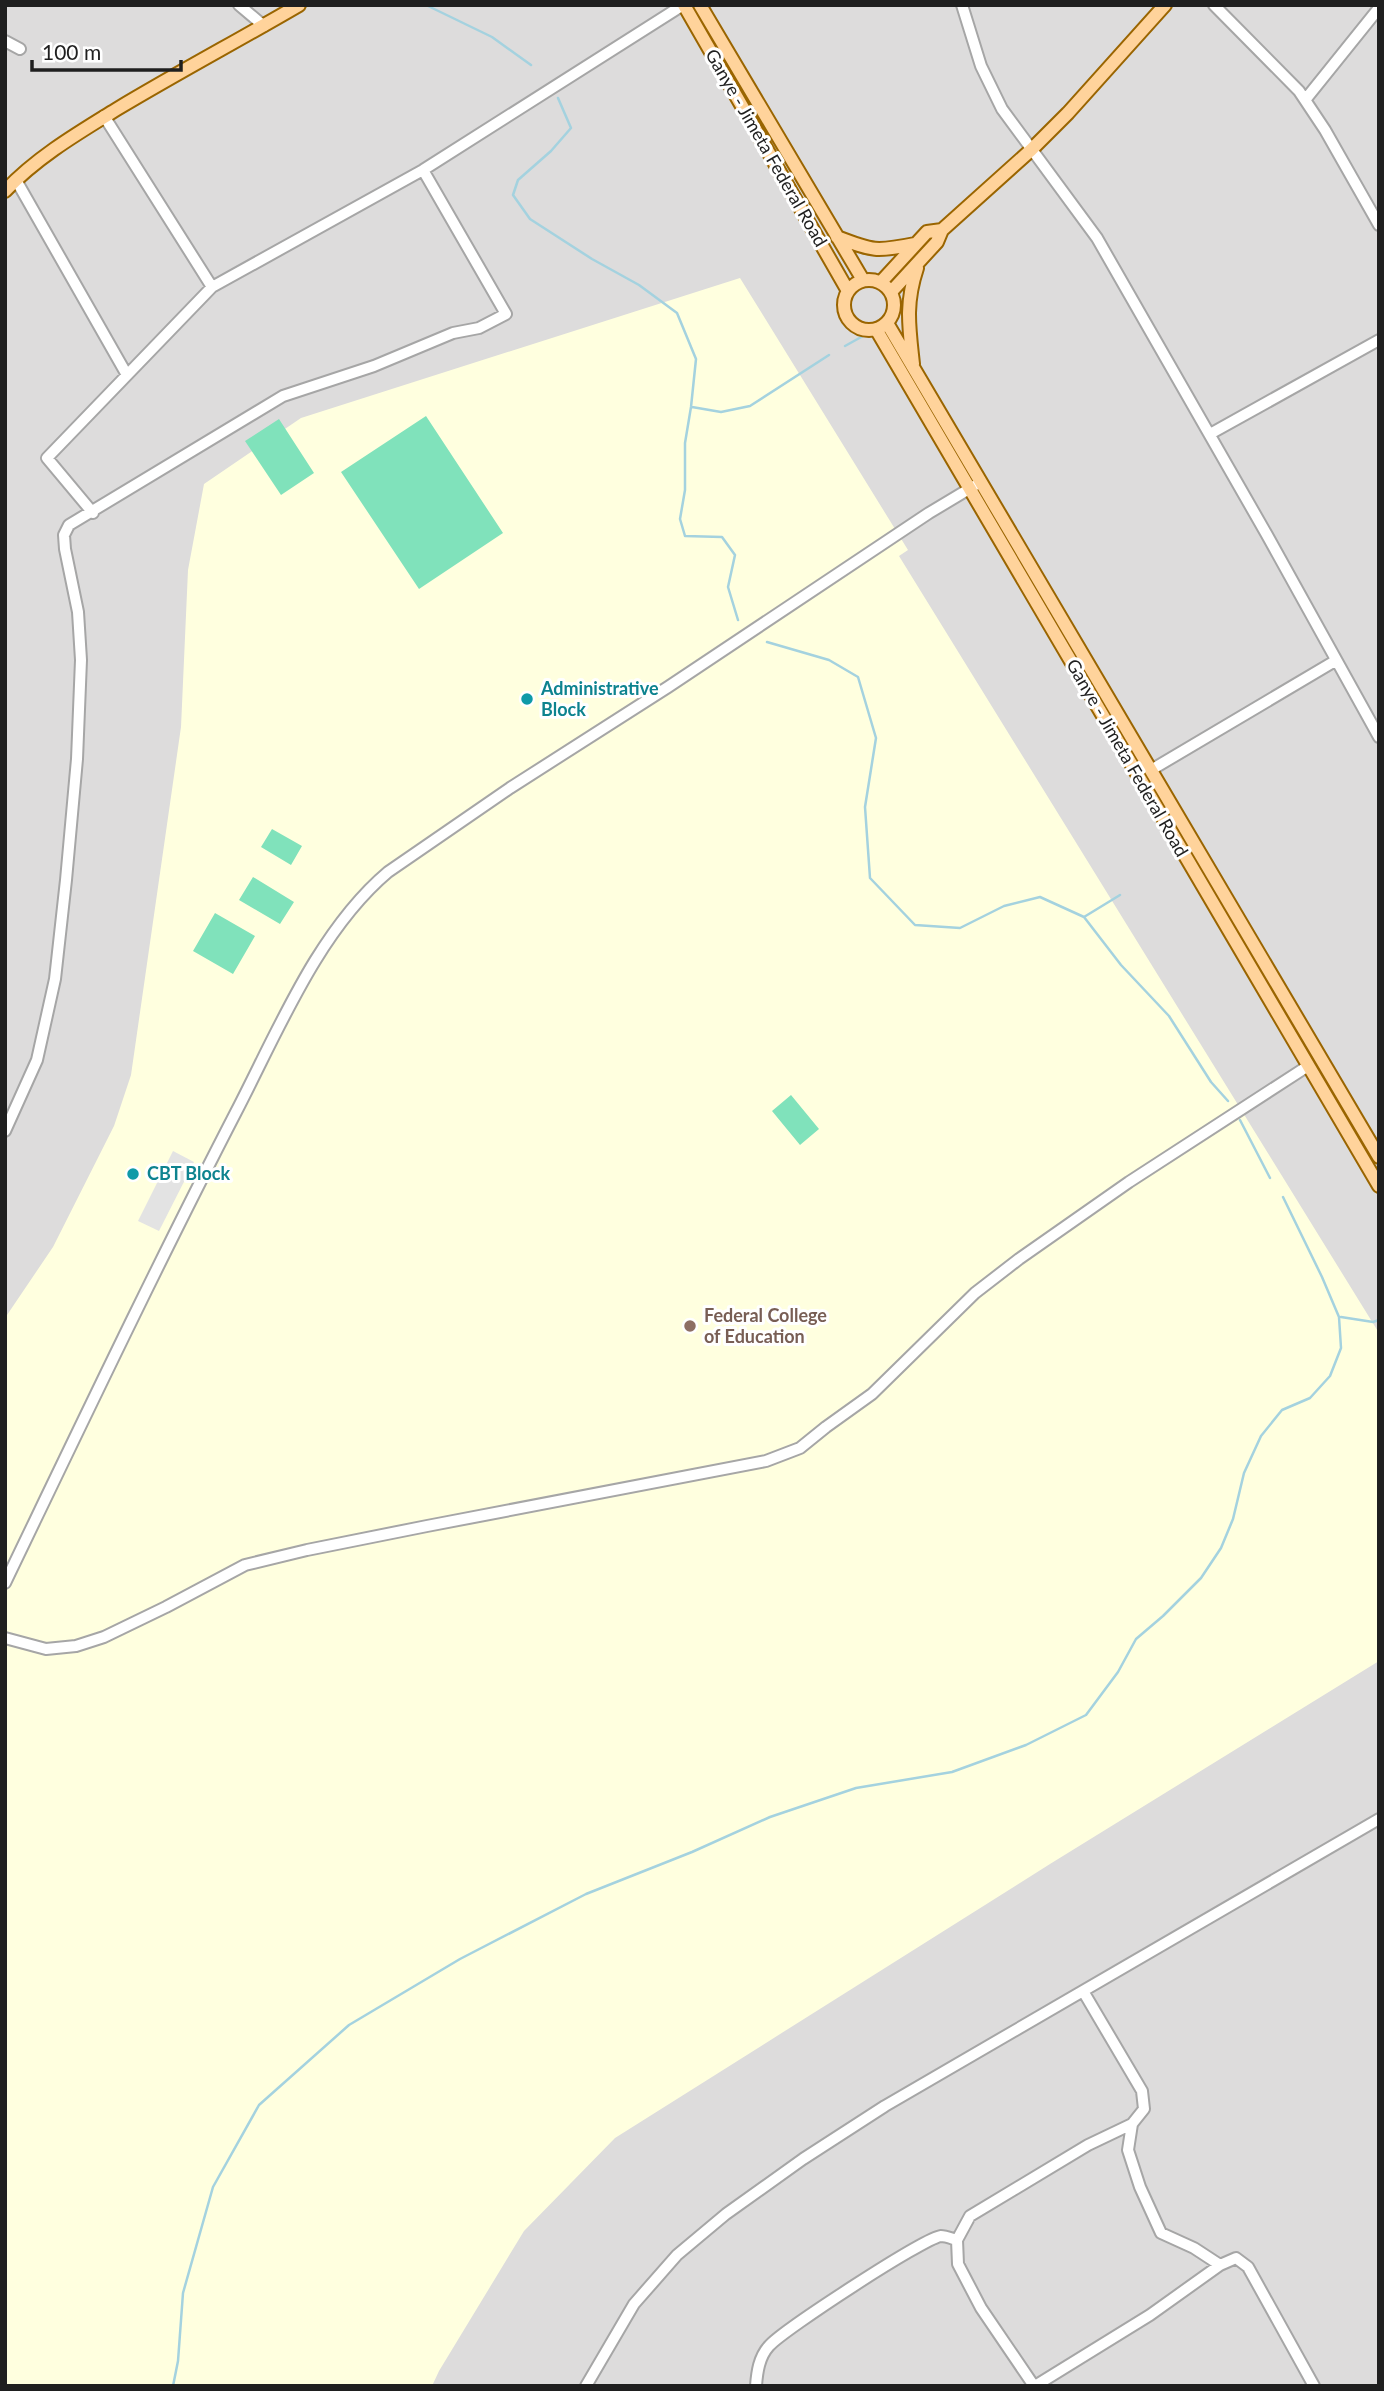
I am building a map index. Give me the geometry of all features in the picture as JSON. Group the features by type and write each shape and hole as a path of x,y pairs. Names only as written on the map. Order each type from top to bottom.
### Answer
{"main road":[{"path":"5,191 48,153 104,117 299,5"},
{"name":"Ganye - Jimeta Federal Road","path":"683,5 848,291"},
{"name":"Ganye - Jimeta Federal Road","path":"700,5 863,280"},
{"path":"891,292 937,242 942,230 1031,150 1101,79 1165,5"},
{"path":"881,282 927,232 942,230"},
{"path":"836,237 883,251 915,244"},
{"path":"914,368 909,291 920,260"},
{"path":"863,280 881,282 891,292 895,307 881,326 864,330 849,320 844,309 848,291 863,280"},
{"name":"Ganye - Jimeta Federal Road","path":"881,326 914,368 1379,1157"},
{"name":"Ganye - Jimeta Federal Road","path":"881,326 969,489 1379,1186"}],"street":[{"path":"239,5 264,26"},
{"path":"93,513 47,458 212,287 423,170 683,5"},
{"path":"962,5 981,66 1002,109 1097,238 1379,737"},
{"path":"1214,5 1299,91 1325,130 1379,225"},
{"path":"1305,100 1379,8"},
{"path":"5,41 20,49"},
{"path":"104,117 212,287"},
{"path":"5,1131 37,1060 55,979 77,759 80,660 78,612 64,535 69,526 283,396 374,366 424,343 479,327 506,314 423,170"},
{"path":"16,180 127,375"},
{"path":"1210,434 1379,340"},
{"path":"5,1583 168,1245 304,982 347,913 388,872 510,788 981,482"},
{"path":"1151,770 1335,661"},
{"path":"5,1638 46,1649 76,1646 104,1637 245,1565 307,1549 766,1461 800,1448 872,1394 975,1293 1018,1259 1139,1175 1308,1066"},
{"path":"586,2386 634,2304 677,2255 726,2214 803,2159 885,2106 1379,1819"},
{"path":"1083,1991 1142,2091 1144,2109 1132,2124 1088,2145 970,2216 957,2240 958,2264 981,2308 1035,2386 1150,2315 1220,2265 1236,2258 1248,2267 1314,2386"},
{"path":"1132,2124 1128,2150 1140,2187 1161,2233 1194,2248 1220,2265"},
{"path":"756,2386 757,2370 769,2346 802,2321 916,2248 942,2236 957,2240"}],"shaded area":[{"path":"5,5 1379,5 1379,2386 5,2386"},
{"name":"Federal College of Education","path":"740,278 908,550 899,556 1379,1333 1379,1661 615,2138 524,2231 432,2386 5,2386 5,1318 53,1247 114,1126 131,1075 181,727 188,570 204,484 301,418"},
{"path":"173,1151 194,1162 159,1231 138,1221"}],"green space":[{"path":"426,416 503,533 419,589 341,472"},
{"path":"279,419 314,473 281,495 245,441"},
{"path":"272,829 302,846 291,865 261,847"},
{"path":"253,877 294,902 280,924 239,900"},
{"path":"215,913 255,936 233,974 193,951"},
{"path":"791,1095 819,1129 800,1145 772,1111"}],"waterway":[{"path":"426,5 492,37 531,65"},
{"path":"558,98 571,128 551,151 518,180 513,195 530,219 592,259 639,285 677,313 696,359 685,443 685,490 680,519 685,536 722,537 735,555 728,587 738,620"},
{"path":"845,346 863,336"},
{"path":"692,407 721,412 750,406 829,355"},
{"path":"767,642 829,660 858,677 876,738 865,807 870,878 915,925 960,928 1004,906 1040,897 1084,917 1121,965 1169,1016 1211,1082 1228,1101"},
{"path":"1084,917 1120,895"},
{"path":"1240,1120 1270,1178"},
{"path":"173,2386 178,2361 183,2293 213,2187 259,2105 349,2025 460,1959 586,1894 692,1852 770,1817 856,1788 952,1772 1026,1745 1086,1715 1118,1672 1136,1639 1201,1578 1221,1548 1233,1519 1244,1473 1261,1436 1282,1410 1310,1398 1330,1376 1341,1348 1339,1317 1283,1197"},
{"path":"1341,1317 1373,1322 1379,1320"}],"place":[{"name":"Administrative Block","path":"527,699"},
{"name":"CBT Block","path":"133,1174"},
{"name":"Federal College of Education","path":"690,1326"}]}
